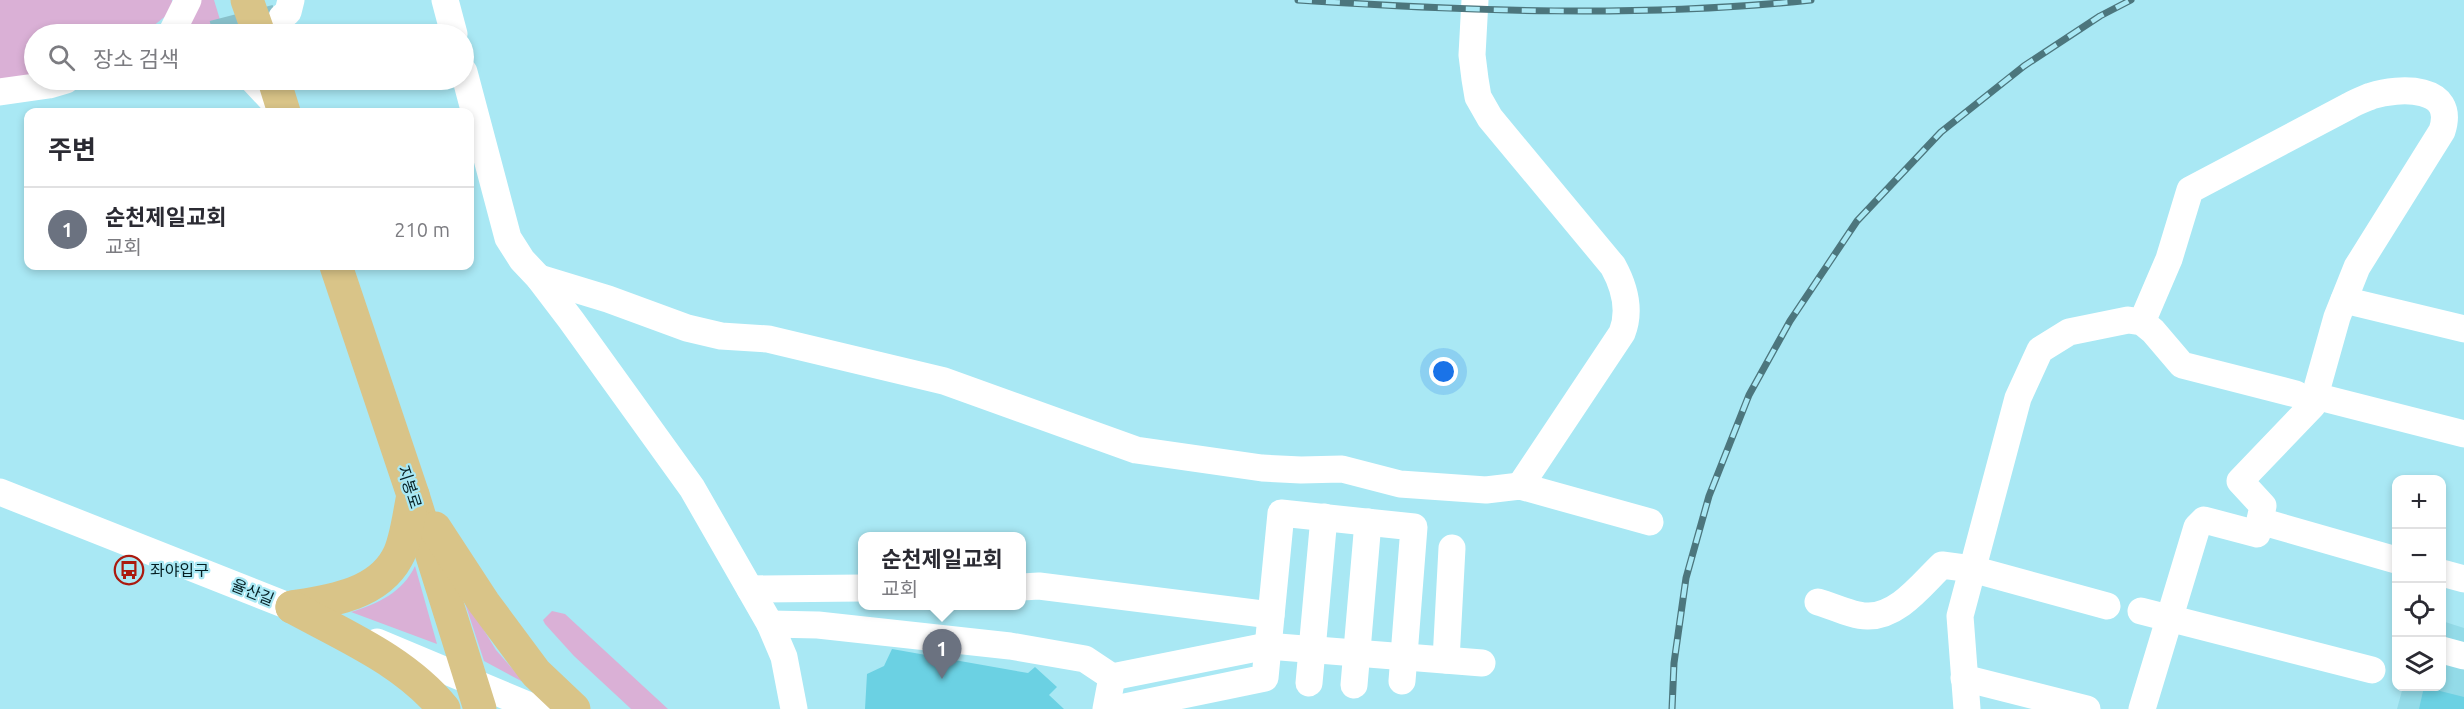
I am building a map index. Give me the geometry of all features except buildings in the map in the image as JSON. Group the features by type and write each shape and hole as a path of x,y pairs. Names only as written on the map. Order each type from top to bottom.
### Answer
{"main road":[{"path":"247,0 277,17"},
{"path":"276,90 283,108"},
{"name":"지봉로","path":"337,270 413,495 476,695"},
{"path":"292,607 337,600 363,589 387,572 398,557 413,495"},
{"path":"413,495 484,603 536,673 574,709"},
{"path":"292,607 389,661 416,680 444,709"}],"street":[{"path":"176,24 188,0"},
{"path":"445,0 451,24"},
{"path":"1475,0 1472,55 1478,97 1490,118 1613,266 1621,280 1626,304 1627,315 1622,333 1520,486"},
{"path":"0,92 24,89"},
{"path":"263,90 280,108"},
{"path":"469,90 474,108"},
{"path":"2142,322 2169,259 2190,190 2372,96 2399,91 2420,91 2430,95 2440,102 2445,112 2442,131 2357,267 2306,395"},
{"path":"474,110 508,238 692,488 770,624 784,657 794,709"},
{"path":"539,278 608,299 687,328 721,336 768,339 944,381 1136,450 1262,468 1342,469 1400,484 1486,490 1520,486 1650,522"},
{"path":"2344,300 2461,321"},
{"path":"1966,709 1960,616 2018,398 2040,350 2069,332 2128,320 2142,322 2153,331 2182,365 2464,434"},
{"path":"2142,709 2197,527 2204,520 2257,534 2263,507 2240,481 2312,406 2306,395"},
{"name":"율산길","path":"0,492 292,607 476,695 537,709"},
{"path":"1115,709 1265,678 1281,513 1414,527 1403,669"},
{"path":"1309,683 1324,517"},
{"path":"2260,521 2392,559"},
{"path":"1354,685 1368,522"},
{"path":"1446,660 1452,548"},
{"path":"1818,602 1868,616 1884,612 1902,604 1942,565 1972,569 2107,606"},
{"path":"2446,574 2464,579"},
{"path":"1026,586 1270,615"},
{"path":"750,589 858,588"},
{"path":"2141,611 2372,670"},
{"path":"770,624 818,625 1010,646 1085,659 1112,677 1268,646 1357,653 1403,669 1446,660 1482,663"},
{"path":"2446,651 2464,656"},
{"path":"1106,709 1112,677"},
{"path":"1964,678 2087,709"}],"shaded area":[{"path":"0,0 172,0 172,11 156,24 24,24 24,79 0,82"},
{"path":"199,0 214,0 221,23 187,24"},
{"path":"415,566 437,644 351,612 389,596 404,583"},
{"path":"462,594 496,650 525,683 484,661"},
{"path":"552,611 565,614 668,709 631,709 574,656 545,624 543,620"},
{"path":"2446,622 2464,628 2464,709 2397,709 2402,691 2446,691"}],"tunnel":[{"path":"252,24 276,18"}],"railway":[{"path":"1298,0 1554,11 1683,9 1811,0"},
{"path":"1672,709 1674,663 1686,578 1709,496 1749,395 1790,321 1857,221 1941,132 2024,66 2100,16 2131,0"}],"place":[{"name":"좌야입구","path":"129,570"},
{"name":"순천제일교회","path":"942,679"}]}
